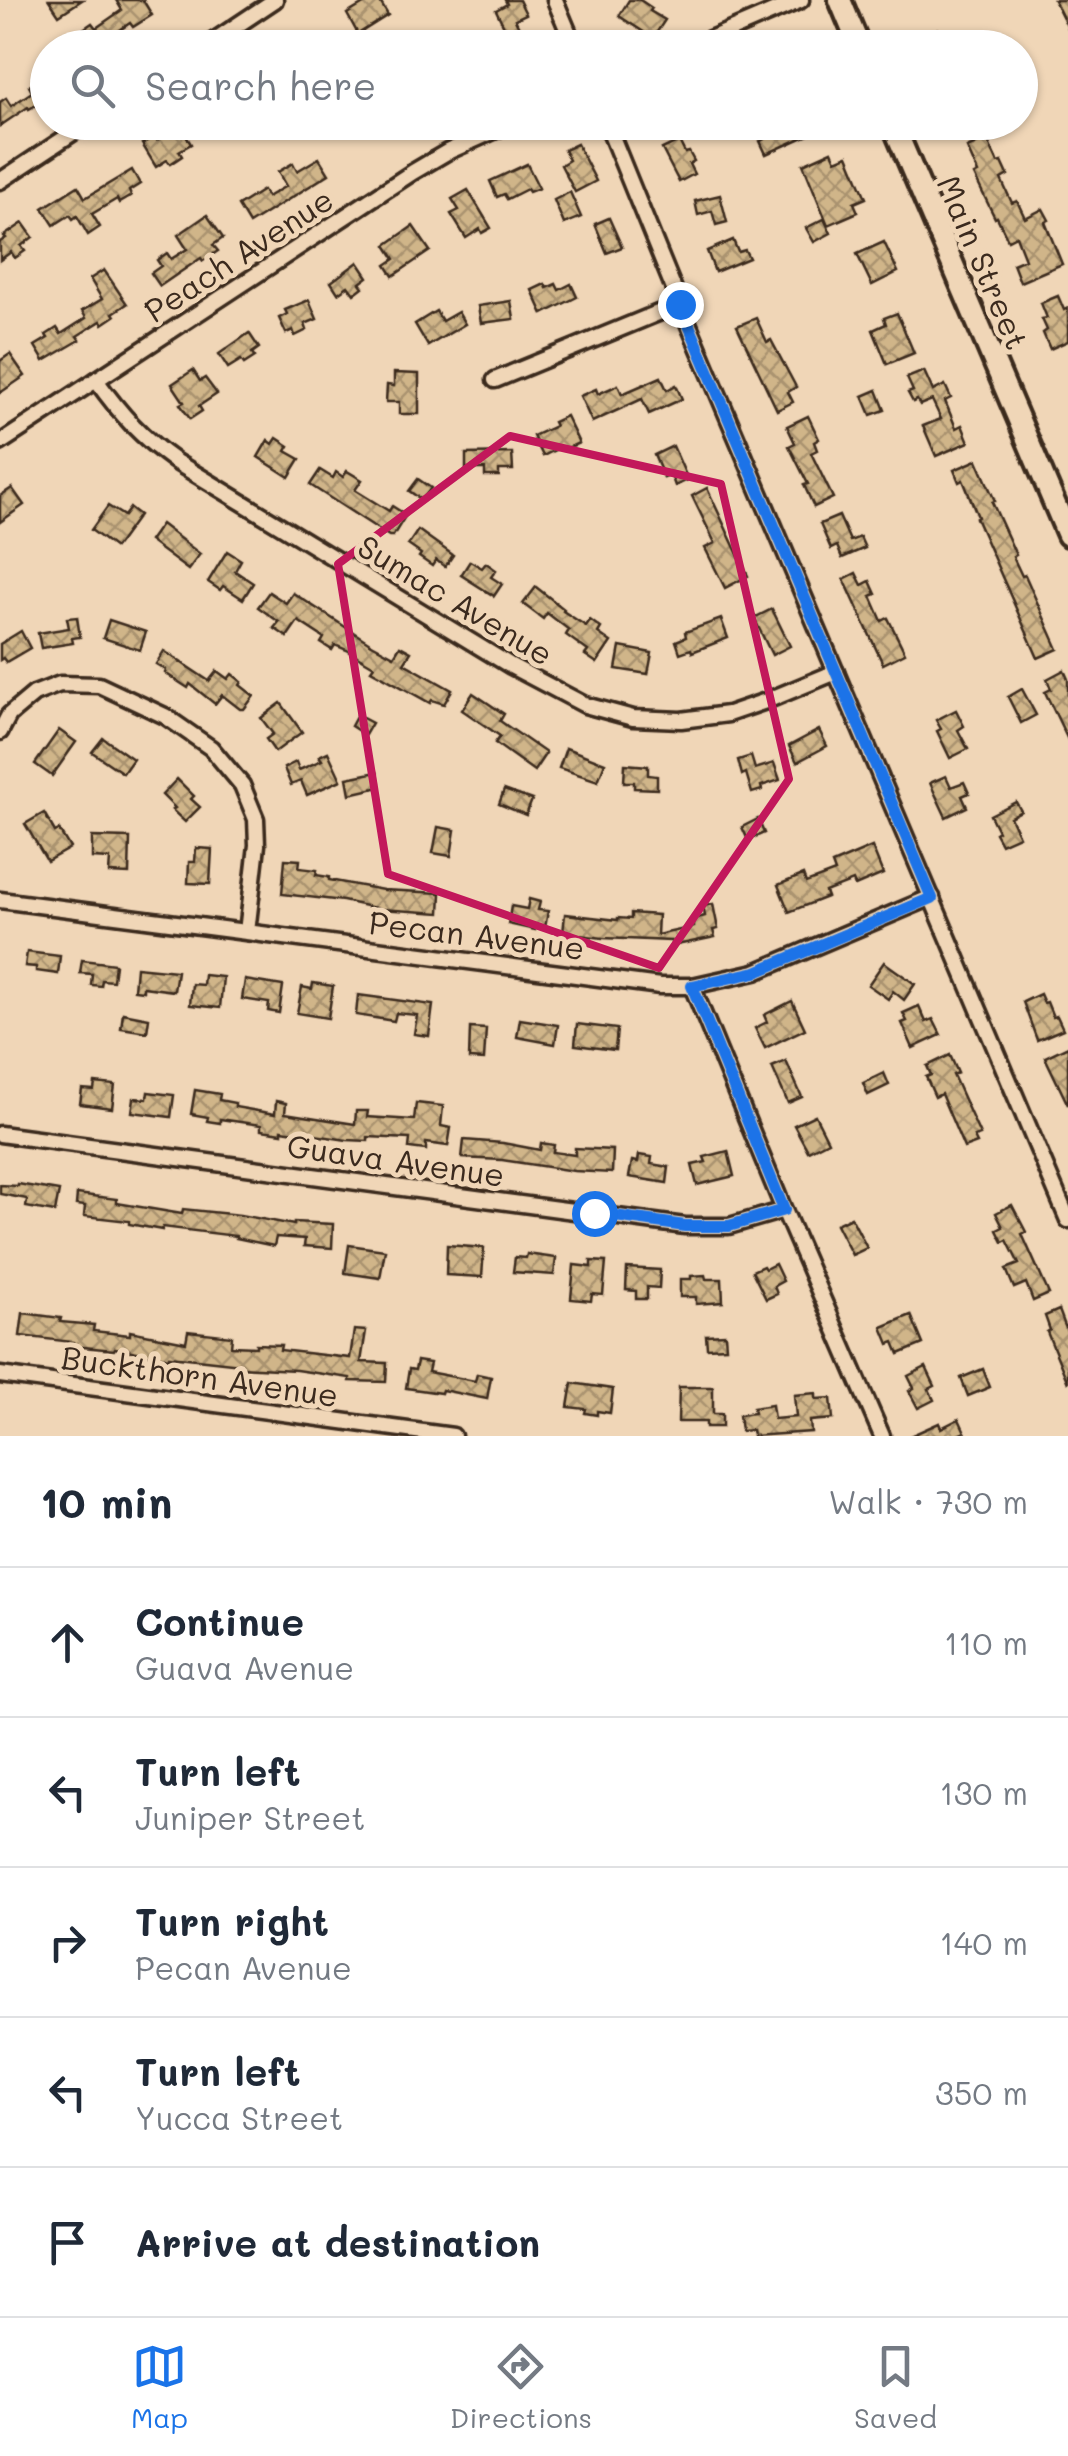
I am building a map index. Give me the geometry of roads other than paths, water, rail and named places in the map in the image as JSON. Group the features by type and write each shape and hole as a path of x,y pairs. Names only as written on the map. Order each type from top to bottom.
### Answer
{"main road":[{"path":"840,0 852,30"},
{"name":"Main Street","path":"900,140 1068,536"}],"street":[{"path":"230,30 275,0"},
{"path":"554,0 567,30"},
{"path":"731,30 801,0"},
{"path":"0,181 62,140"},
{"name":"Peach Avenue","path":"0,443 413,172 474,140"},
{"path":"613,140 1068,1220"},
{"path":"494,380 680,304"},
{"name":"Sumac Avenue","path":"96,380 144,440 176,462 511,666 584,705 633,718 680,720 728,714 836,672"},
{"path":"0,732 10,715 34,694 60,684 99,685 165,716 211,748 242,785 256,819 258,845 247,932"},
{"name":"Pecan Avenue","path":"0,900 660,986 692,986 756,972 932,898"},
{"path":"692,986 882,1436"},
{"name":"Guava Avenue","path":"0,1134 685,1226 729,1226 784,1210"},
{"name":"Buckthorn Avenue","path":"0,1374 355,1430 453,1436"}]}
